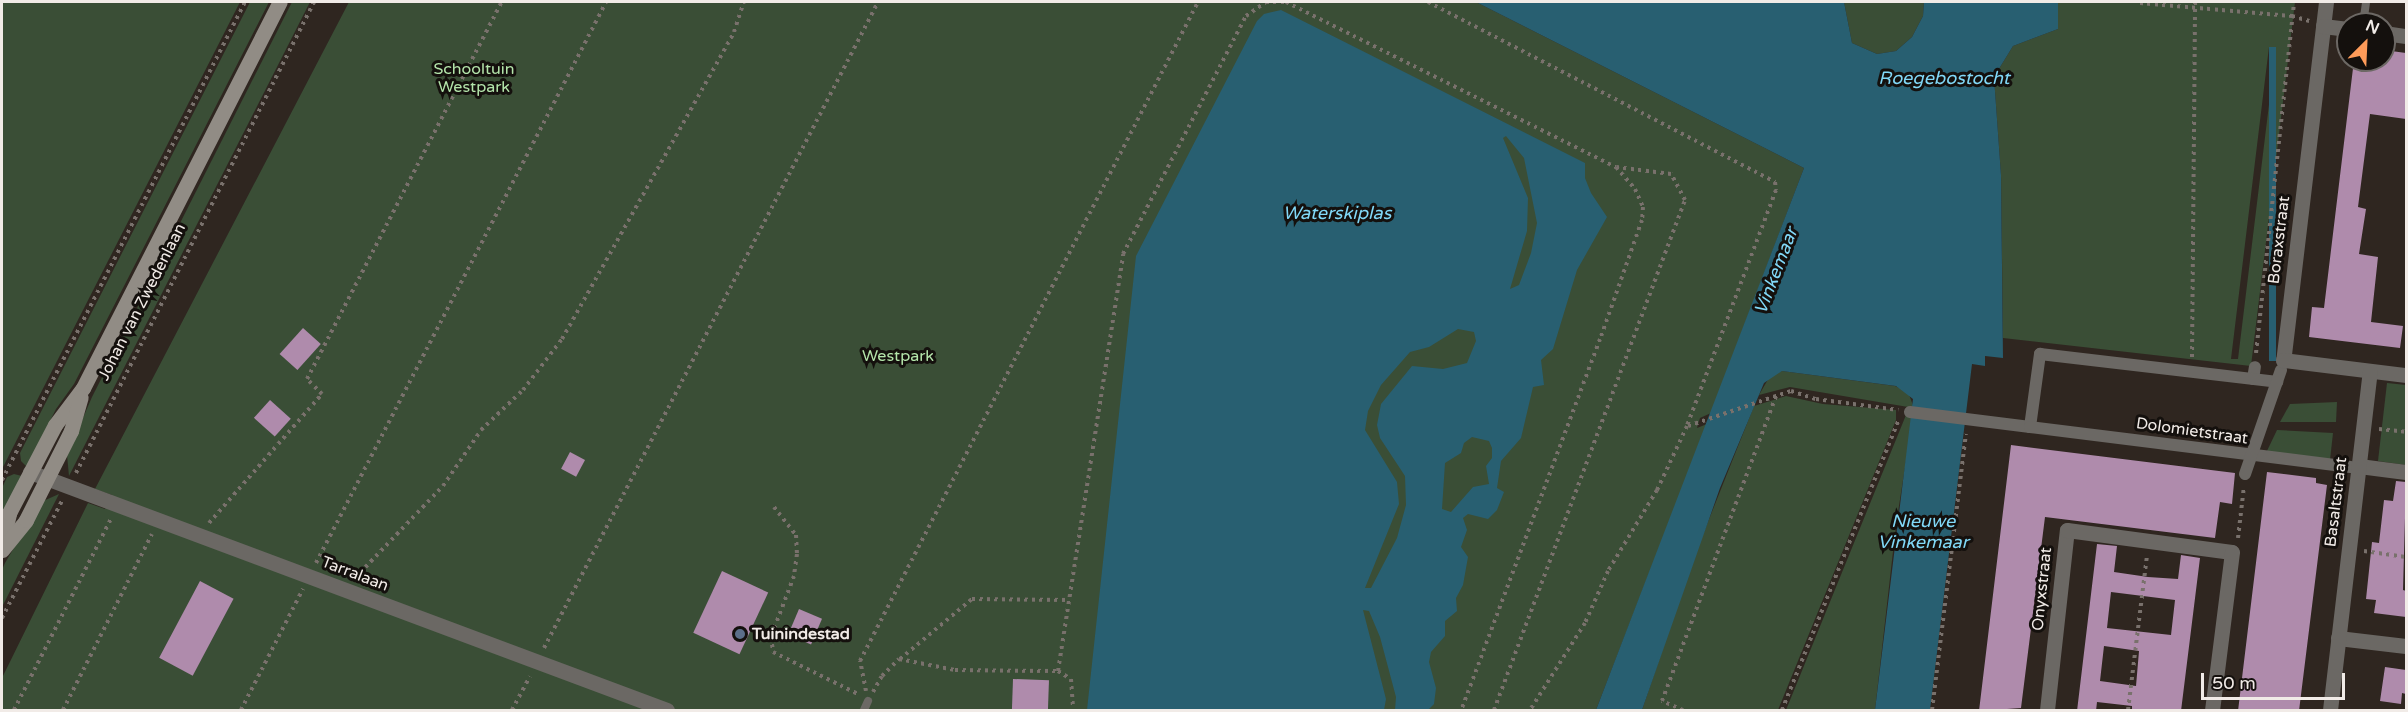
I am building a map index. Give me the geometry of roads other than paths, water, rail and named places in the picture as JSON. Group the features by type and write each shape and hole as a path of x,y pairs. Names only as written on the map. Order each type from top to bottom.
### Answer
{"main road":[{"name":"Johan van Zwedenlaan","path":"2,542 9,513 30,472 55,425 83,388 280,2"},
{"name":"Johan van Zwedenlaan","path":"2,551 26,520 71,431 83,388"}],"street":[{"name":"Boraxstraat","path":"2326,2 2283,360 2406,375"},
{"path":"2323,26 2336,28"},
{"path":"2030,427 2040,354 2254,373 2277,382"},
{"path":"2246,474 2281,370"},
{"name":"Basaltstraat","path":"2330,711 2349,549 2355,467 2363,428 2370,371"},
{"name":"Dolomietstraat","path":"1910,412 1967,422 2030,427 2251,457 2406,472"},
{"name":"Tarralaan","path":"30,472 667,711"},
{"name":"Onyxstraat","path":"2047,711 2067,530 2232,552 2212,711"},
{"path":"2338,638 2406,646"}],"lane":[{"path":"864,711 868,700"}],"water":[{"path":"1476,2 1844,2 1852,43 1877,54 1896,51 1912,37 1923,16 1924,2 2058,2 2058,29 2013,46 1994,77 2001,175 2003,358 1985,356 1985,366 1972,364 1930,710 1875,710 1913,399 1896,386 1782,371 1764,383 1720,488 1642,710 1596,710 1804,168"},
{"name":"Waterskiplas","path":"1281,10 1585,163 1585,178 1591,193 1607,217 1577,270 1553,349 1541,360 1544,385 1533,387 1521,438 1501,461 1497,488 1504,492 1497,510 1488,519 1468,514 1463,518 1467,530 1461,547 1468,557 1463,585 1456,598 1457,611 1445,621 1445,636 1431,652 1429,662 1436,688 1434,704 1428,710 1395,710 1396,697 1380,637 1369,611 1363,610 1386,699 1384,710 1087,710 1136,256 1257,21 1264,14","holes":["1506,136 1524,158 1537,223 1531,253 1519,285 1510,289 1527,231 1528,198 1503,138","1458,329 1474,332 1476,341 1467,363 1443,369 1412,366 1381,404 1377,425 1380,438 1405,476 1406,505 1397,538 1371,588 1365,588 1399,504 1397,482 1365,430 1368,411 1381,385 1410,352 1429,347","1472,437 1489,441 1492,448 1492,458 1486,466 1489,484 1473,487 1451,512 1442,509 1445,463 1461,453 1464,443"]},
{"path":"2269,47 2276,47 2276,361 2269,361"}],"place":[{"name":"Tuinindestad","path":"740,634"}],"park label":[{"name":"Schooltuin Westpark","path":"474,78"},
{"name":"Westpark","path":"898,356"}],"water label":[{"name":"Roegebostocht","path":"1944,78"},
{"name":"Vinkemaar","path":"1776,271"},
{"name":"Nieuwe Vinkemaar","path":"1923,532"}]}
